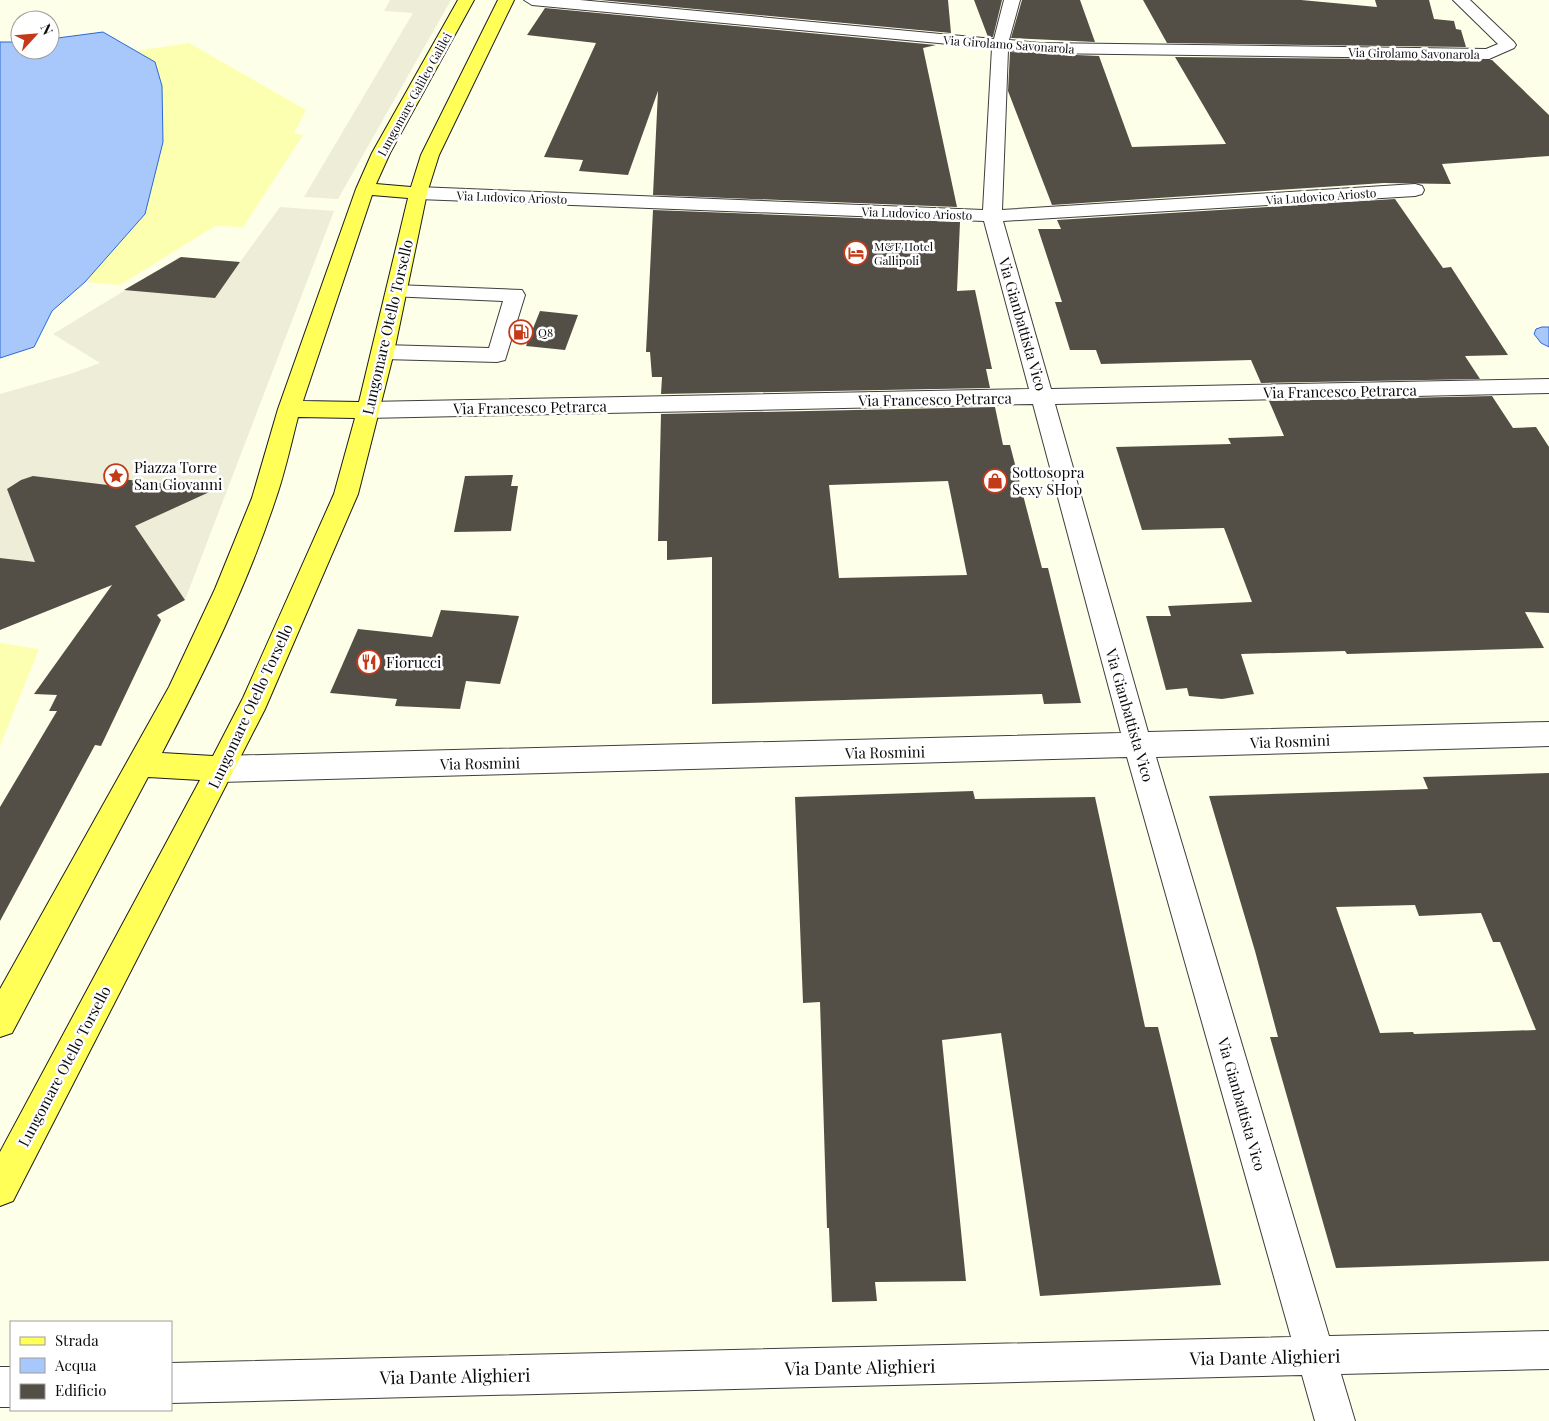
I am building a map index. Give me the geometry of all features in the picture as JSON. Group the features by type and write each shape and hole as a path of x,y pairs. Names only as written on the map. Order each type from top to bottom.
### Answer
{"main road":[{"name":"Lungomare Galileo Galilei","path":"364,188 381,153 466,0"},
{"path":"0,1021 178,694 228,589 264,498 289,409 364,188 418,193 430,155 506,0"},
{"name":"Lungomare Otello Torsello","path":"0,1188 221,769 254,701 346,494 383,352 418,193"},
{"path":"289,409 367,410"},
{"path":"139,764 221,769"}],"street":[{"name":"Via Girolamo Savonarola","path":"532,0 1040,48 1489,54 1508,45 1461,0"},
{"name":"Via Gianbattista Vico","path":"1012,0 1000,44 992,216 1138,745 1335,1421"},
{"name":"Via Ludovico Ariosto","path":"418,193 992,216 1415,190"},
{"path":"383,352 497,355 514,295 396,291"},
{"name":"Via Francesco Petrarca","path":"367,410 1549,386"},
{"name":"Via Rosmini","path":"221,769 1549,734"},
{"name":"Via Dante Alighieri","path":"172,1383 1549,1350"}],"sand":[{"path":"189,43 306,110 294,133 303,135 243,227 215,226 120,285 85,282 145,214 163,142 162,86 155,62 136,51"},
{"path":"0,643 39,649 0,746"}],"shaded area":[{"path":"390,0 451,0 338,199 304,197 413,13 384,11"},
{"name":"Piazza Torre San Giovanni","path":"280,207 334,211 185,600 159,562 138,574 0,558 0,394 70,374 100,363 53,334 178,257 240,262"}],"water":[{"path":"103,32 155,62 162,86 163,142 145,214 85,282 52,311 34,347 0,358 0,42 10,42 10,60 60,60 60,38"},
{"path":"1549,327 1549,347 1541,343 1534,334 1536,329"}],"building":[{"path":"600,0 948,0 951,33"},
{"path":"974,0 1002,0 993,37 988,37"},
{"path":"1022,0 1080,0 1095,42 1011,38"},
{"path":"1143,0 1301,0 1377,7 1375,0 1429,0 1434,19 1454,21 1456,29 1461,30 1466,47 1167,43"},
{"path":"545,8 936,45 923,48 957,207 653,195 658,91 628,175 579,171 583,160 544,157 596,43 527,35"},
{"path":"1010,52 1099,56 1132,147 1226,144 1175,57 1492,60 1549,115 1549,156 1442,164 1451,184 1384,183 1052,205 1008,91"},
{"path":"1395,199 1443,268 1451,267 1508,355 1465,356 1480,379 1261,383 1251,360 1101,364 1096,350 1070,350 1055,302 1062,302 1038,229 1061,229 1057,220"},
{"path":"653,210 960,222 957,291 975,290 992,369 986,369 990,388 661,394 662,377 652,377 650,352 646,352"},
{"path":"181,257 240,262 215,298 124,290"},
{"path":"540,311 578,315 565,350 526,346"},
{"path":"1492,396 1513,428 1536,427 1549,447 1549,613 1525,612 1544,648 1347,654 1345,651 1241,654 1254,694 1222,699 1189,696 1187,688 1166,690 1146,616 1171,616 1168,606 1252,602 1224,528 1142,530 1116,447 1231,444 1228,438 1284,436 1269,401"},
{"path":"995,407 1003,445 1010,445 1042,568 1048,568 1081,703 1044,704 1042,694 712,704 712,557 667,560 667,541 658,541 661,414","holes":["948,481 967,575 839,578 829,485"]},
{"path":"513,475 511,486 518,486 511,531 454,532 465,476"},
{"path":"33,476 116,486 121,479 216,489 135,526 185,600 157,615 161,620 101,746 95,745 0,921 0,807 57,711 49,711 57,695 34,694 112,585 0,630 0,558 35,562 7,489 21,480"},
{"path":"441,610 519,616 500,684 466,681 460,709 395,706 397,699 330,693 358,629 432,637"},
{"path":"1549,773 1549,1261 1336,1268 1270,1037 1278,1037 1255,951 1209,796 1428,789 1423,777","holes":["1415,905 1419,916 1481,913 1493,942 1500,942 1536,1030 1414,1034 1413,1032 1380,1033 1336,907"]},
{"path":"973,791 975,799 1095,797 1145,1027 1158,1027 1221,1285 1040,1296 1001,1033 942,1040 966,1281 875,1282 877,1301 832,1302 829,1228 827,1228 820,1002 803,1003 795,797"}],"place":[{"name":"M&F Hotel Gallipoli","path":"856,253"},
{"name":"Q8","path":"521,332"},
{"name":"Piazza Torre San Giovanni","path":"116,476"},
{"name":"Sottosopra Sexy SHop","path":"995,481"},
{"name":"Fiorucci","path":"369,662"}]}
